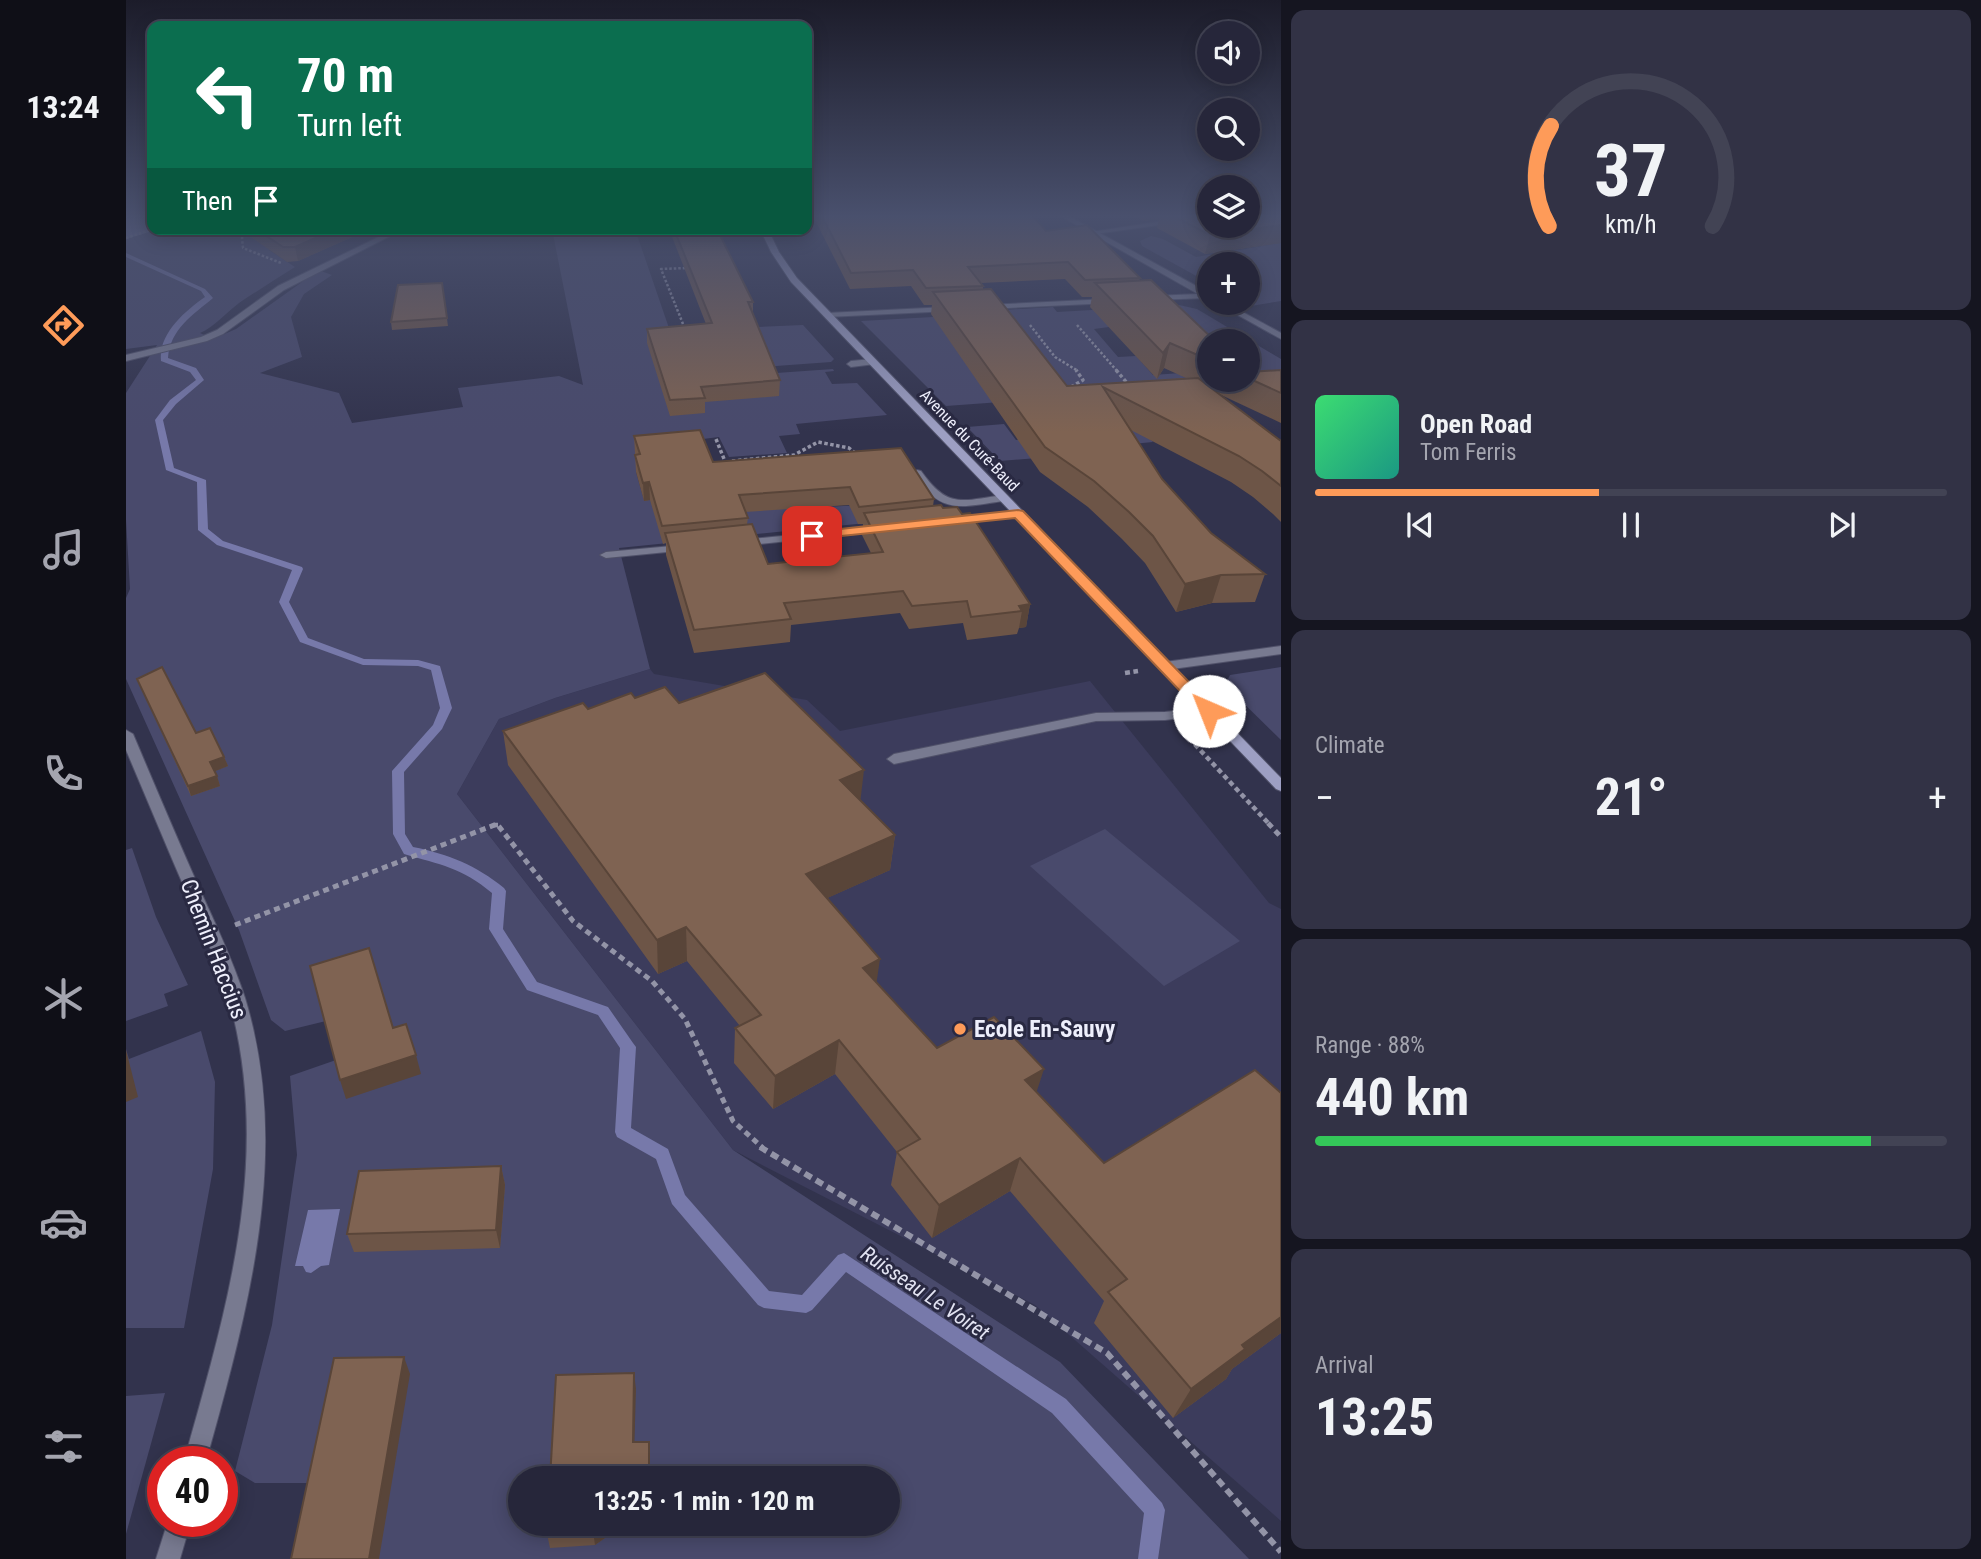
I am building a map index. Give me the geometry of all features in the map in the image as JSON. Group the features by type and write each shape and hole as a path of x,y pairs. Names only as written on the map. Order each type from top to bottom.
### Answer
{"street":[{"path":"126,358 204,339 220,332 284,287"},
{"name":"Avenue du Curé-Baud","path":"800,287 1281,786"},
{"path":"1148,299 1197,297"},
{"path":"976,307 1122,300"},
{"path":"827,315 963,308"},
{"path":"1242,315 1281,336"},
{"path":"851,364 872,362"},
{"path":"912,467 930,493 939,500 970,503 1003,498"},
{"path":"945,522 1018,514"},
{"path":"729,544 892,527"},
{"path":"606,555 701,546"},
{"path":"1165,666 1281,650"},
{"path":"894,759 1096,716 1165,716 1209,711"},
{"name":"Chemin Haccius","path":"126,734 237,998 251,1057 258,1174 252,1233 233,1321 199,1446"},
{"path":"168,1559 174,1537"}],"path":[{"path":"669,287 683,324"},
{"path":"1058,303 1129,385"},
{"path":"1032,304 1028,323 1055,357 1081,374 1083,380 1064,388"},
{"path":"716,439 730,472"},
{"path":"714,462 794,456 818,442 849,448 858,458"},
{"path":"1165,716 1196,744 1281,836"},
{"path":"211,934 497,824 573,921 652,981 685,1019 733,1121 759,1146 1107,1353 1281,1552"}],"shaded area":[{"path":"126,287 264,287 200,333 213,339 236,329 295,287 315,287 304,294 291,317 302,357 260,373 339,393 352,423 463,407 458,388 559,376 583,385 563,287 655,287 670,331 803,325 834,359 831,362 709,371 695,384 722,377 833,369 834,371 825,372 832,384 857,383 887,415 796,424 800,434 779,436 787,453 729,457 719,437 703,439 636,472 644,500 730,499 823,507 924,502 946,515 619,548 650,669 555,698 499,719 457,794 733,1150 1060,1362 1249,1559 303,1559 319,1483 255,1483 238,1473 238,1459 272,1325 297,1155 290,1076 336,1060 326,1021 285,1031 271,1020 239,930 126,679 126,598 130,589 126,520 126,393 157,345 126,349"},
{"path":"1260,287 1281,287 1281,301 1260,304"},
{"path":"1179,305 1197,309 1197,315 1207,315 1231,329 1197,329 1197,355 1178,335 1109,327 1094,329 1118,357 1136,356 1153,375 1197,372 1197,387 946,406 861,321 987,314 987,311 1053,307 1057,312"},
{"path":"1260,346 1281,359 1281,381 1260,383"},
{"path":"1118,404 1153,442 1132,444 1136,450 1000,461 967,427 1004,424 1016,440 1043,438"},
{"path":"1281,667 1281,740 1225,685 1230,675"},
{"name":"Ecole En-Sauvy","path":"650,669 654,674 807,700 840,731 1090,681 1269,903 1281,909 1281,1521 1035,1305 733,1150 457,794 499,719 555,698"},
{"path":"1105,829 1240,941 1164,986 1030,866"},
{"path":"132,848 156,917 188,985 164,994 168,1006 126,1021 126,850"},
{"path":"201,1031 215,1082 213,1169 184,1328 126,1328 126,1049 129,1059"},
{"path":"340,1209 329,1265 321,1266 311,1273 306,1272 303,1266 295,1266 308,1210"},
{"path":"165,1393 150,1446 147,1446 147,1458 126,1534 126,1396"}],"building":[{"path":"398,287 443,287 447,318 391,322"},
{"path":"697,287 745,287 753,302 748,302 780,380 701,387 705,398 670,400 647,329 712,323"},
{"path":"1099,287 1158,287 1202,329 1197,329 1197,355 1170,343 1163,353"},
{"path":"991,289 1067,386 1197,378 1197,392 1216,392 1281,441 1281,486 1239,456 1103,387 1162,479 1211,533 1265,574 1221,575 1185,584 1153,536 1129,512 1094,481 1045,447 933,292"},
{"path":"1281,370 1281,393 1260,383 1260,371"},
{"path":"700,430 713,462 901,448 934,499 859,507 850,487 739,495 748,518 662,526 649,482 643,483 635,455 640,454 634,436"},
{"path":"941,505 943,508 957,507 962,514 970,513 1030,604 1019,606 1022,611 971,617 967,601 912,606 903,591 784,603 791,619 694,630 665,533 752,524 768,564 883,552 864,513"},
{"path":"162,667 196,733 210,728 224,757 210,762 217,776 188,786 137,679"},
{"path":"765,673 864,770 840,780 895,835 806,874 880,959 863,968 937,1048 994,1017 1044,1069 1025,1080 1104,1163 1255,1070 1281,1093 1281,1317 1242,1345 1245,1349 1191,1389 1108,1292 1127,1279 1020,1158 939,1205 897,1152 920,1139 839,1040 775,1076 735,1028 761,1015 686,927 657,940 503,731 583,703 588,709 631,693 635,698 665,687 679,703"},
{"path":"369,948 393,1028 406,1024 416,1055 340,1080 310,966"},
{"path":"501,1166 496,1230 347,1234 359,1171"},
{"path":"404,1357 369,1559 291,1559 334,1358"},
{"path":"634,1373 633,1442 649,1442 649,1466 551,1466 556,1375"}],"waterway":[{"name":"Ruisseau Le Voiret","path":"196,287 203,290 209,298 193,309 173,332 164,359 193,370 200,380 173,402 159,420 170,470 201,480 203,530 220,543 298,569 284,602 304,640 363,662 418,663 436,668 446,708 438,726 398,771 399,834 409,851 457,864 478,875 499,891 496,929 532,986 603,1011 628,1047 623,1132 662,1154 678,1199 764,1299 806,1304 844,1261 1059,1406 1155,1510 1148,1559"}],"place":[{"name":"Ecole En-Sauvy","path":"960,1029"}],"route":[{"path":"812,536 1018,514 1209,711"}]}
